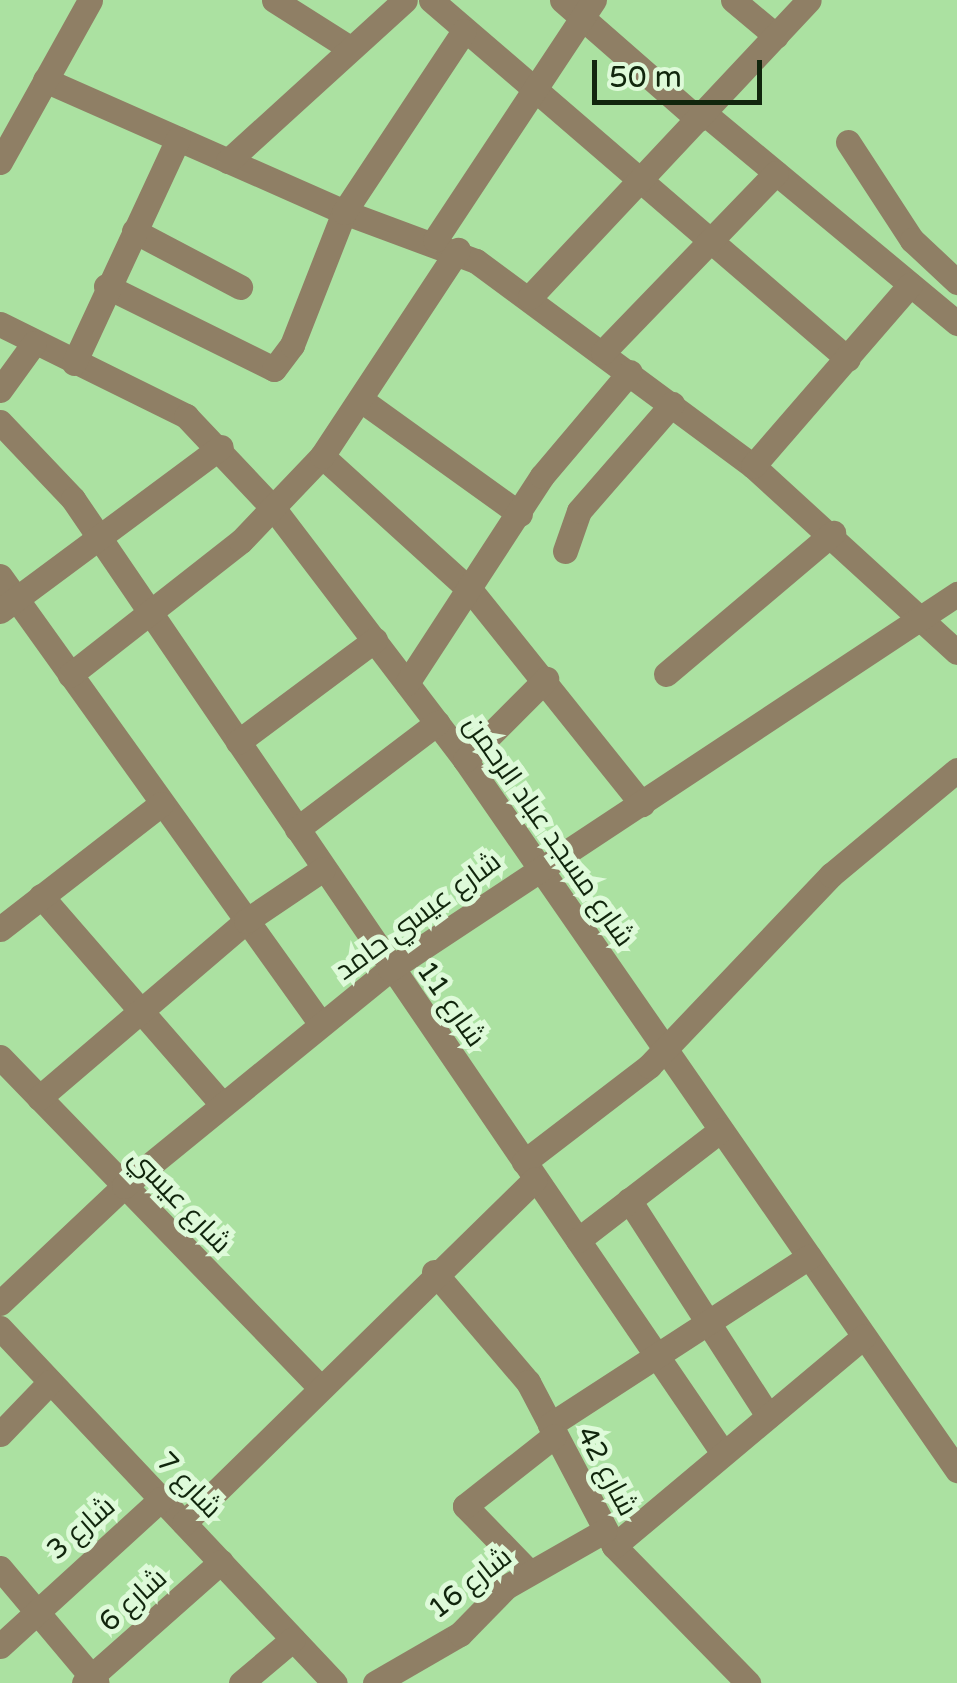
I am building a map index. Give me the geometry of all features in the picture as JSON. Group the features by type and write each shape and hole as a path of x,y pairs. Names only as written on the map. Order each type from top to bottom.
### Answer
{"street":[{"path":"0,162 90,0"},
{"path":"274,0 348,47"},
{"path":"228,161 348,47 405,0"},
{"path":"430,0 848,359"},
{"path":"562,0 588,9 701,116 957,323"},
{"path":"733,0 776,36"},
{"path":"530,297 809,0"},
{"path":"70,675 152,613 274,509 364,402 446,245 588,9"},
{"path":"106,286 274,369 292,345 344,212 464,31"},
{"path":"45,80 344,212 446,245 530,297 753,466 833,534 957,652"},
{"path":"74,363 106,286 178,139"},
{"path":"848,142 912,240 957,282"},
{"path":"604,352 776,173"},
{"path":"134,231 240,287"},
{"path":"753,466 910,286"},
{"name":"شارع مسجد عباد الرحمن","path":"0,324 74,363 167,404 221,448 274,509 465,760 957,1470"},
{"path":"0,390 34,343"},
{"path":"407,682 472,592 567,442 630,372"},
{"path":"364,402 520,514"},
{"path":"565,550 578,511 672,404"},
{"name":"شارع 11","path":"0,422 52,473 152,613 390,969 723,1454"},
{"path":"8,605 221,448"},
{"path":"322,456 472,592 642,804"},
{"path":"666,674 833,534"},
{"path":"0,576 8,605 70,675 321,1024"},
{"name":"شارع عيسي حامد","path":"0,1303 124,1186 390,969 538,867 642,804 957,594"},
{"path":"238,742 374,640"},
{"path":"465,760 546,680"},
{"path":"297,830 437,723"},
{"path":"184,1523 434,1272 529,1170 665,1049 831,874 957,770"},
{"path":"0,929 161,804"},
{"path":"39,1098 246,921 323,868"},
{"path":"41,896 222,1104"},
{"name":"شارع عيسي","path":"2,1063 318,1385"},
{"path":"578,1240 721,1130"},
{"path":"629,1200 768,1416"},
{"path":"529,1572 464,1506 552,1431 657,1356 809,1257"},
{"name":"شارع 42","path":"434,1272 501,1342 609,1539 748,1683"},
{"name":"شارع 7","path":"0,1328 335,1683"},
{"name":"شارع 16","path":"375,1683 460,1634 529,1572 609,1539 723,1454 864,1336"},
{"path":"0,1434 50,1382"},
{"name":"شارع 3","path":"0,1646 161,1499"},
{"name":"شارع 6","path":"91,1681 221,1562"},
{"path":"0,1568 91,1681"},
{"path":"241,1683 293,1639"}]}
